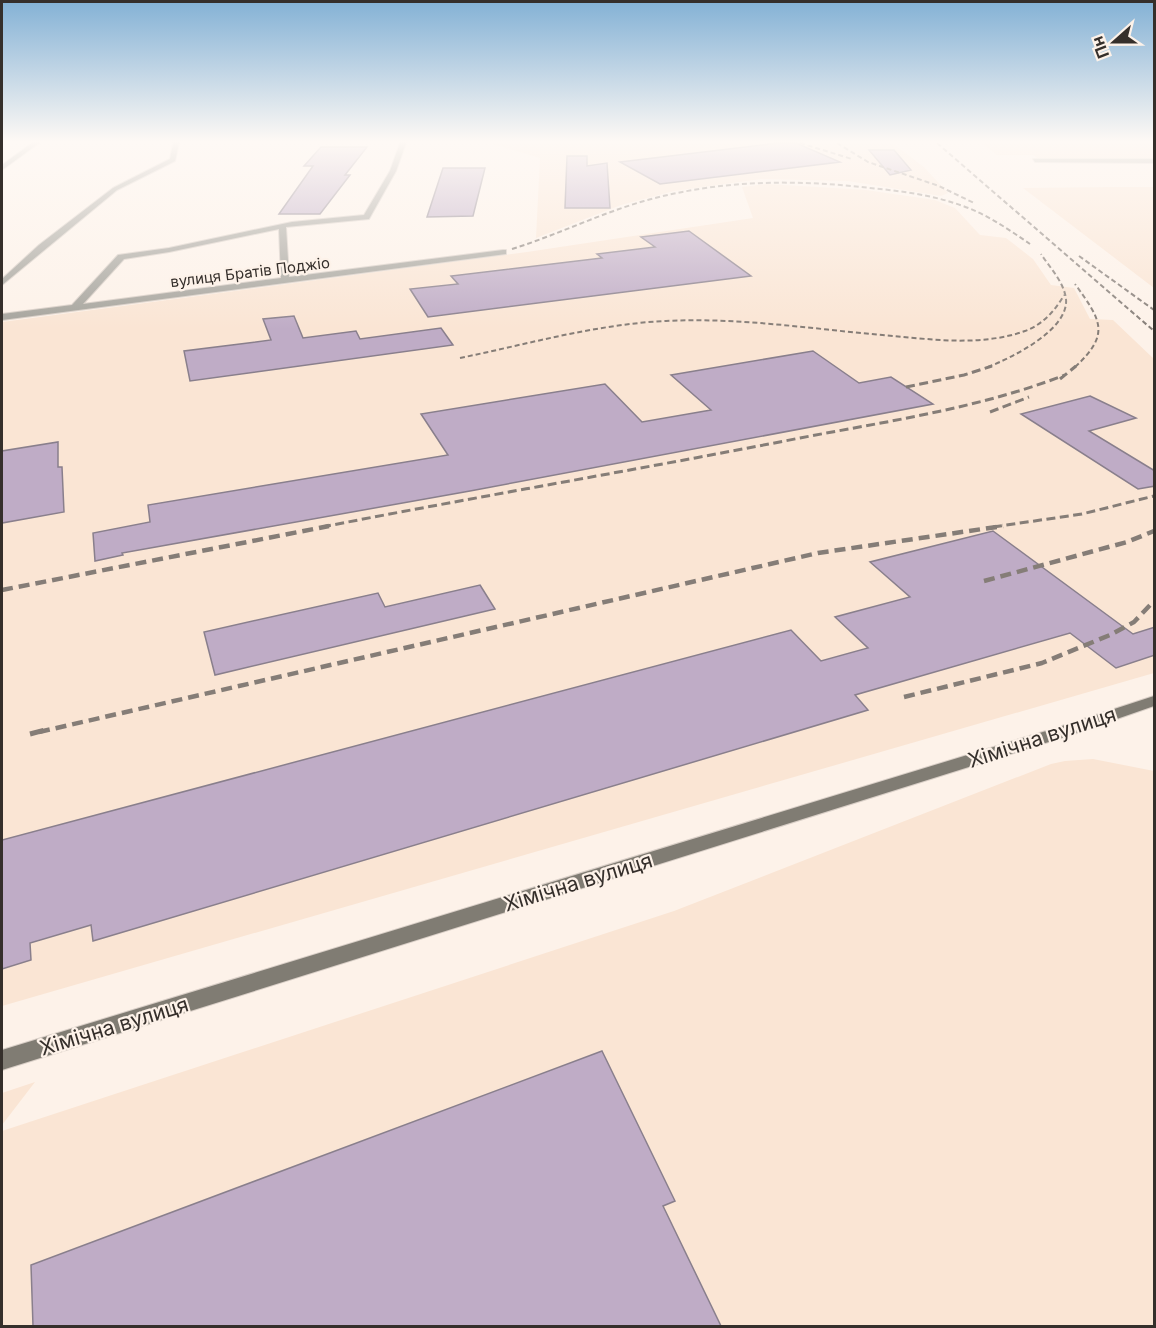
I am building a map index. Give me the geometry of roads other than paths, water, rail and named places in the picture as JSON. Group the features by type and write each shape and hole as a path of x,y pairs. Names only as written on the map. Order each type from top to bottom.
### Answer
{"main road":[{"name":"Хімічна вулиця","path":"2,1060 1065,731 1155,701"}],"street":[{"path":"2,283 42,247 95,205"},
{"path":"74,308 121,257 169,250 282,226 366,218 373,205"},
{"path":"282,226 285,235 282,263 286,281"},
{"name":"вулиця Братів Поджіо","path":"2,317 503,252"}],"railway":[{"path":"512,249 630,205"},
{"path":"960,205 981,214 1030,244"},
{"path":"1009,205 1154,331"},
{"path":"988,367 1024,350 1037,341 1049,332 1064,310 1066,299 1063,287 1041,254"},
{"path":"1079,256 1154,310"},
{"path":"1075,284 1096,317 1098,327 1098,336 1094,345 1076,366"},
{"path":"460,358 588,330 640,323 694,320 752,322 943,340 993,339 1025,331 1037,325 1052,312 1064,295"},
{"path":"906,387 964,375 992,366"},
{"path":"1065,375 1076,366"},
{"path":"322,527 934,412 1000,396 1065,375"},
{"path":"1060,379 1065,375"},
{"path":"990,412 1029,397"},
{"path":"993,527 1082,514 1154,496"},
{"path":"2,590 329,526"},
{"path":"39,732 818,553 1003,526"},
{"path":"984,581 1127,542 1154,531"},
{"path":"904,697 1042,663 1110,635 1134,622 1154,601"},
{"path":"30,734 45,730"}]}
